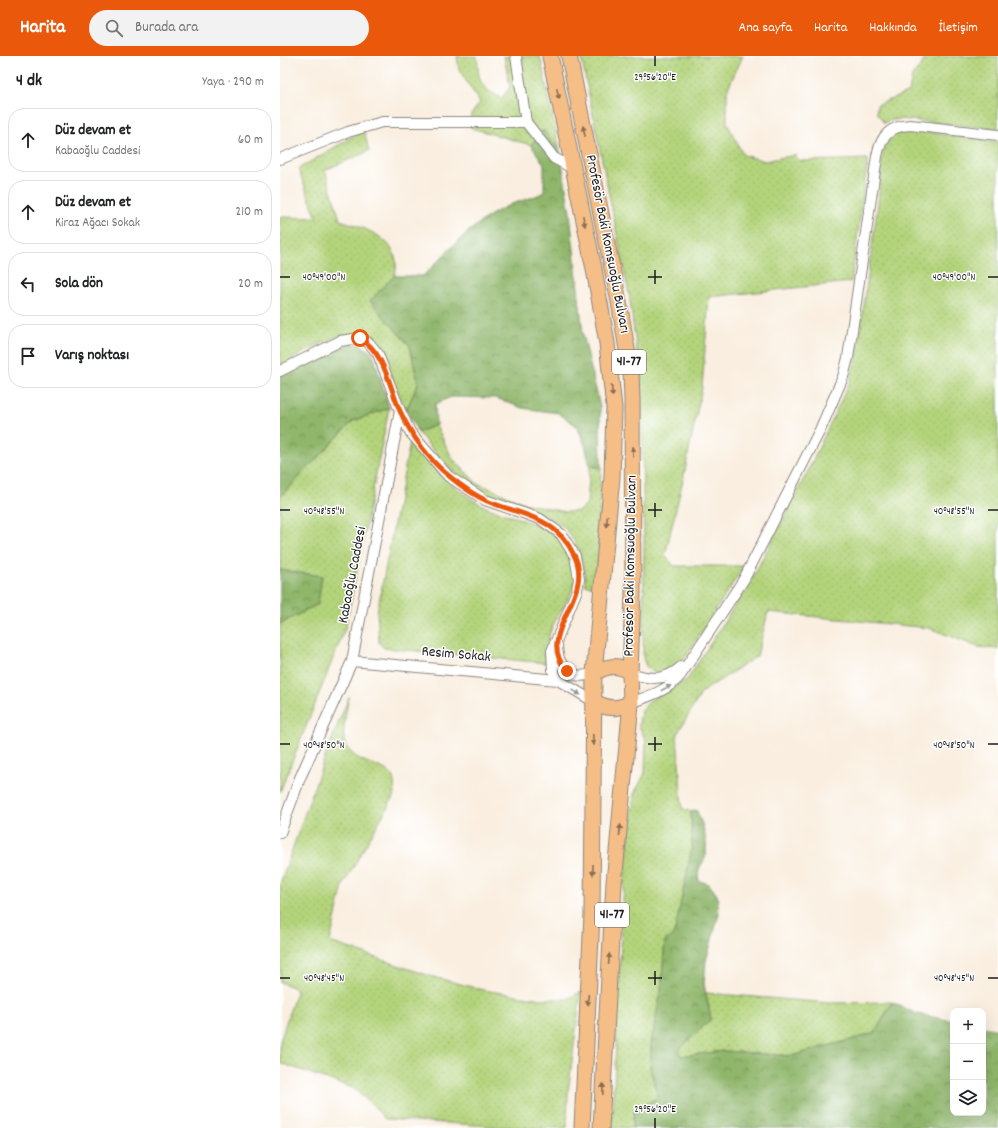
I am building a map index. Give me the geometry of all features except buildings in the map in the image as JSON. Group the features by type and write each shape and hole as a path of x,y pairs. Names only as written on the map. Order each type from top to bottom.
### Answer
{"highway":[{"name":"Profesör Baki Komsuoğlu Bulvarı","path":"550,56 574,170 607,343 614,408 612,478 594,672"},
{"name":"Profesör Baki Komsuoğlu Bulvarı","path":"569,56 612,266 631,374 633,439 633,592 630,673"},
{"path":"610,666 624,668 630,673 631,703 616,709 609,708 593,701 594,672 610,666"},
{"name":"41-77","path":"581,1128 592,915 593,701"},
{"name":"41-77","path":"601,1128 614,883 631,703"}],"street":[{"path":"516,56 526,122 554,158 574,170"},
{"path":"280,159 348,132 382,122 526,122"},
{"path":"631,703 672,685 680,676 747,572 820,430 843,377 848,358 877,156 883,137 891,129 899,125 910,124 998,135"},
{"path":"280,371 340,341 360,338 369,344 378,354 400,411 410,432 448,476 485,500 540,519 552,526 568,544 575,556 579,579 577,590 557,637 551,659 553,670 558,680 593,701"},
{"name":"Kabaoğlu Caddesi","path":"280,833 300,778 352,661 400,411"},
{"path":"557,637 557,652 560,663 567,671 577,676 584,677 594,672"},
{"path":"630,673 640,676 661,678 672,675 690,659"},
{"name":"Resim Sokak","path":"352,661 558,680"}],"green space":[{"path":"457,56 477,56 478,71 481,82 488,91 502,98 510,87 504,56 540,56 560,151 543,130 531,145 471,128 471,115 480,102 459,70"},
{"path":"581,56 743,56 727,90 727,123 743,155 765,161 795,155 800,161 868,159 851,282 709,297 702,387 683,480 665,555 674,566 744,566 681,664 670,670 658,673 653,672 645,665 643,657 644,540 641,383 629,294"},
{"path":"926,56 998,56 998,129 900,119 884,123 877,113 877,105 909,92 912,76 921,66"},
{"path":"364,130 369,151 325,170 340,220 366,229 375,234 389,245 393,252 396,263 395,275 370,301 410,346 418,384 406,410 376,345 367,334 355,334 332,339 311,348 280,366 280,217 317,218 298,169"},
{"path":"543,130 560,151 570,213 583,334 600,407 601,468 590,466 585,445 577,426 558,413 522,408 496,398 451,397 435,404 436,425 418,432 406,410 418,384 410,346 370,301 394,276 423,276 475,226 499,210 544,192 544,164 531,145"},
{"path":"906,131 920,131 998,142 998,649 978,647 929,628 768,612 757,656 702,692 677,734 682,808 691,812 692,848 674,936 665,941 661,990 650,1068 658,1097 634,1111 632,1128 612,1128 624,881 634,794 645,773 646,741 639,726 640,717 643,708 652,699 687,680 752,579 808,471 850,381 857,354 878,203 883,150 888,141 896,134"},
{"path":"348,344 360,344 373,354 389,408 353,421 280,497 280,376"},
{"path":"389,408 346,626 280,792 280,624 318,604 321,576 280,570 280,497 353,421"},
{"path":"436,425 452,458 477,483 524,503 566,512 579,511 587,503 590,466 601,468 597,587 585,585 584,569 579,552 572,537 563,526 539,513 482,492 463,480 447,465 418,432"},
{"path":"410,442 442,476 460,491 480,504 540,526 554,534 564,544 572,557 575,575 573,588 551,630 546,663 384,648 379,643 377,612"},
{"path":"280,570 322,576 318,604 280,624"},
{"path":"349,697 344,729 344,741 346,746 351,753 357,757 385,769 390,773 394,780 395,794 343,885 330,942 430,976 483,990 542,999 567,999 581,992 568,1092 567,1128 520,1128 385,1119 374,1106 353,1088 280,1063 280,1041 297,989 280,982 280,884 326,754"},
{"path":"696,810 704,831 706,843 705,858 699,868 699,881 709,884 717,895 719,914 706,961 704,984 711,1019 678,1050 681,1056 724,1051 791,1056 875,1033 892,1002 917,1014 950,1020 950,1116 986,1116 986,1028 998,1030 998,1128 632,1128 634,1111 658,1097 650,1068 651,1043 661,990 665,941 674,935 692,848 691,812"},
{"path":"706,993 830,1003 892,1002 875,1033 791,1056 724,1051 681,1056 678,1050 711,1019"}],"route":[{"path":"360,338 369,344 378,354 385,375 410,432 448,476 485,500 540,519 552,526 561,534 568,544 575,556 579,579 577,590 562,622 557,637 557,652 560,663 567,671"}]}
